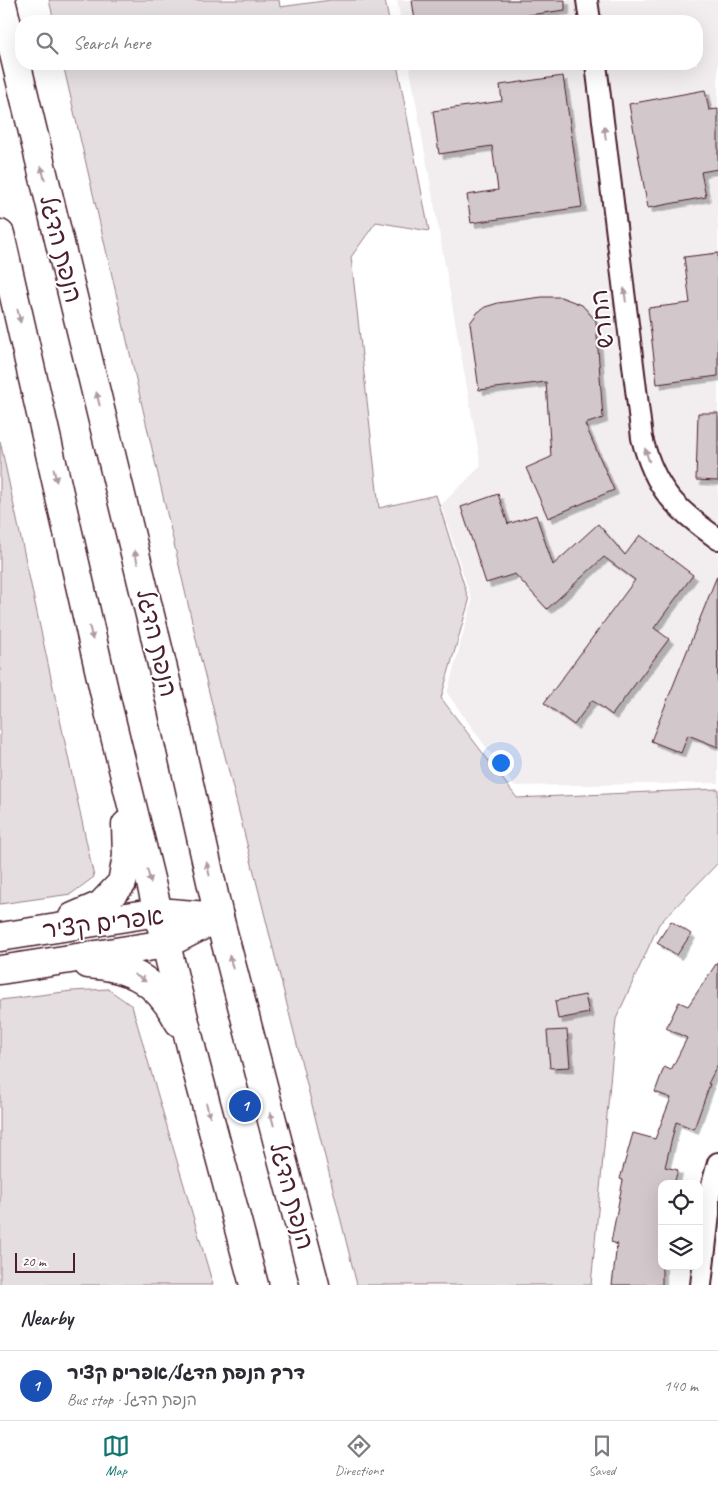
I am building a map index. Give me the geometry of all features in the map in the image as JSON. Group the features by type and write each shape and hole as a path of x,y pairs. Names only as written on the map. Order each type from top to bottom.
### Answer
{"main road":[{"name":"הנפת הדגל","path":"1,0 15,58"},
{"name":"הנפת הדגל","path":"18,70 163,667 219,917 315,1285"},
{"path":"0,234 102,685 195,1063 254,1285"},
{"path":"44,930 101,905 122,883 127,856 125,778"},
{"name":"אפרים קציר","path":"0,937 158,912 219,917"},
{"name":"אפרים קציר","path":"0,970 166,944 219,917"},
{"path":"41,964 69,962 97,965 120,968 138,976 156,989 171,1008 184,1033 195,1063"}],"street":[{"path":"587,0 589,15"},
{"name":"החרש","path":"597,70 642,438 646,457 663,491 696,523 718,539"},
{"path":"701,1285 709,1214 709,1196 718,1163"}],"shaded area":[{"path":"49,0 279,0 280,7 331,0 385,0 388,15 53,15"},
{"path":"397,0 718,0 718,783 514,786 447,693 472,601 441,505 481,466 410,70 703,70 703,15 400,15"},
{"path":"64,70 398,70 429,231 376,222 351,257 379,508 436,495 469,601 441,698 517,798 718,789 718,863 659,924 616,1019 591,1285 357,1285 200,656"},
{"path":"0,441 94,877 71,894 0,904"},
{"path":"108,989 132,1006 213,1285 0,1285 0,1000 72,991"}],"building":[{"path":"412,0 565,0 565,10 529,15 414,15"},
{"path":"563,76 582,207 471,223 467,195 498,190 492,146 439,154 433,111 502,101 500,85"},
{"path":"705,90 709,110 718,109 718,169 701,172 706,197 648,208 629,104"},
{"path":"718,253 718,376 657,384 648,308 690,303 684,257"},
{"path":"542,297 561,297 582,305 596,321 603,418 585,424 614,490 548,518 526,468 551,457 546,382 479,390 470,323 478,312 485,307 498,303"},
{"path":"698,413 718,413 718,481 696,480"},
{"path":"498,494 508,524 536,515 553,565 598,524 625,555 640,535 693,575 654,628 669,639 612,715 592,700 574,725 544,703 635,580 604,557 547,609 515,574 486,583 461,507"},
{"path":"717,576 718,747 688,735 681,753 651,741"},
{"path":"671,921 691,934 677,955 657,943"},
{"path":"718,961 718,1064 708,1084 710,1084 694,1129 676,1122 665,1167 678,1170 675,1180 658,1180 658,1270 662,1270 662,1285 612,1285 617,1244 611,1242 623,1180 620,1179 633,1133 655,1139 671,1098 655,1092 664,1067 671,1070 687,1038 666,1028 679,1002 688,1006"},
{"path":"585,995 589,1013 558,1019 555,1001"},
{"path":"567,1030 570,1067 550,1068 547,1031"}],"place":[{"name":"דרך הנפת הדגל/אפרים קציר","path":"245,1106"}]}
